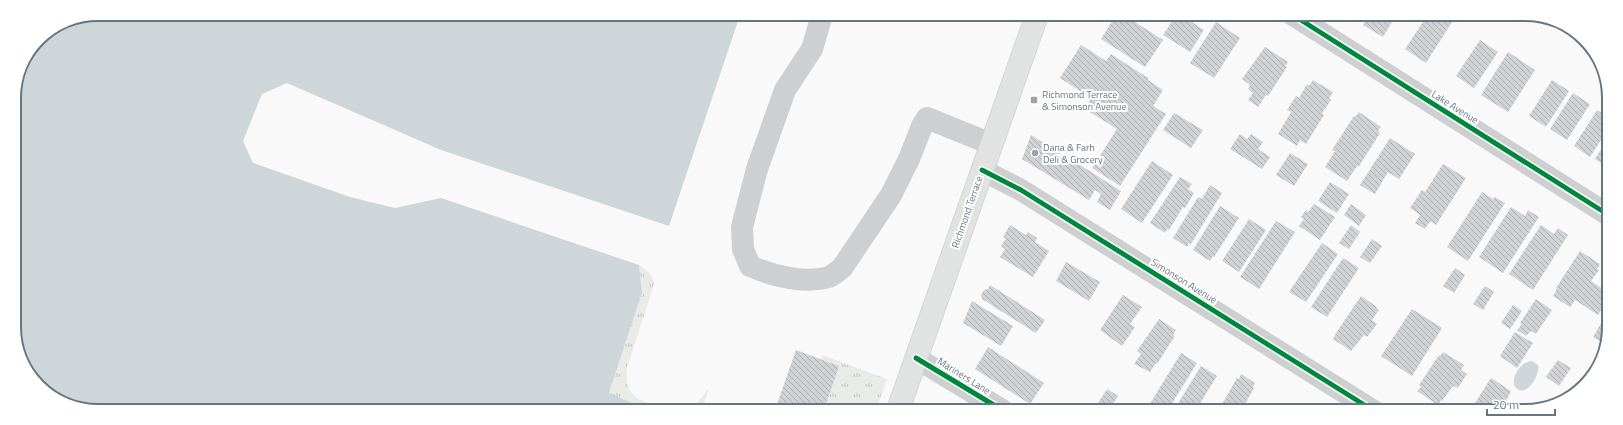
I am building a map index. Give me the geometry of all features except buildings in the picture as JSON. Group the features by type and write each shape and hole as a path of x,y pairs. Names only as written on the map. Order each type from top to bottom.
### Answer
{"main road":[{"name":"Richmond Terrace","path":"900,404 1036,21"}],"street":[{"path":"820,21 812,49 785,90 756,169 742,227 743,249 750,266 766,273 808,280 830,276 842,268 891,194 909,159 922,126 927,118 991,144"},
{"name":"Lake Avenue","path":"1301,21 1602,211"},
{"name":"Simonson Avenue","path":"982,170 1021,190 1363,404"},
{"name":"Mariners Lane","path":"916,358 992,404"}],"green space":[{"path":"639,265 649,273 654,284 627,368 627,379 628,387 632,393 637,398 651,404 633,404 609,394 642,293"},
{"path":"822,355 887,379 878,404 826,404 839,366 821,359"},
{"path":"709,388 704,404 697,404"}],"shaded area":[{"path":"98,21 738,21 669,226 441,150 287,83 262,94 243,141 253,163 350,197 395,208 441,198 639,265 642,293 609,393 634,404 98,404 83,403 73,400 55,391 43,382 31,366 22,342 21,93 24,78 31,59 43,43 59,31 83,22"},
{"path":"1532,361 1538,365 1537,375 1530,386 1522,391 1514,385 1516,373 1525,363"}],"cycle path":[{"path":"1302,21 1602,211"},
{"path":"982,170 1021,190 1363,404"},
{"path":"916,358 992,404"}],"place":[{"name":"Richmond Terrace & Simonson Avenue","path":"1034,100"},
{"name":"Dana & Farh Deli & Grocery","path":"1035,153"}]}
